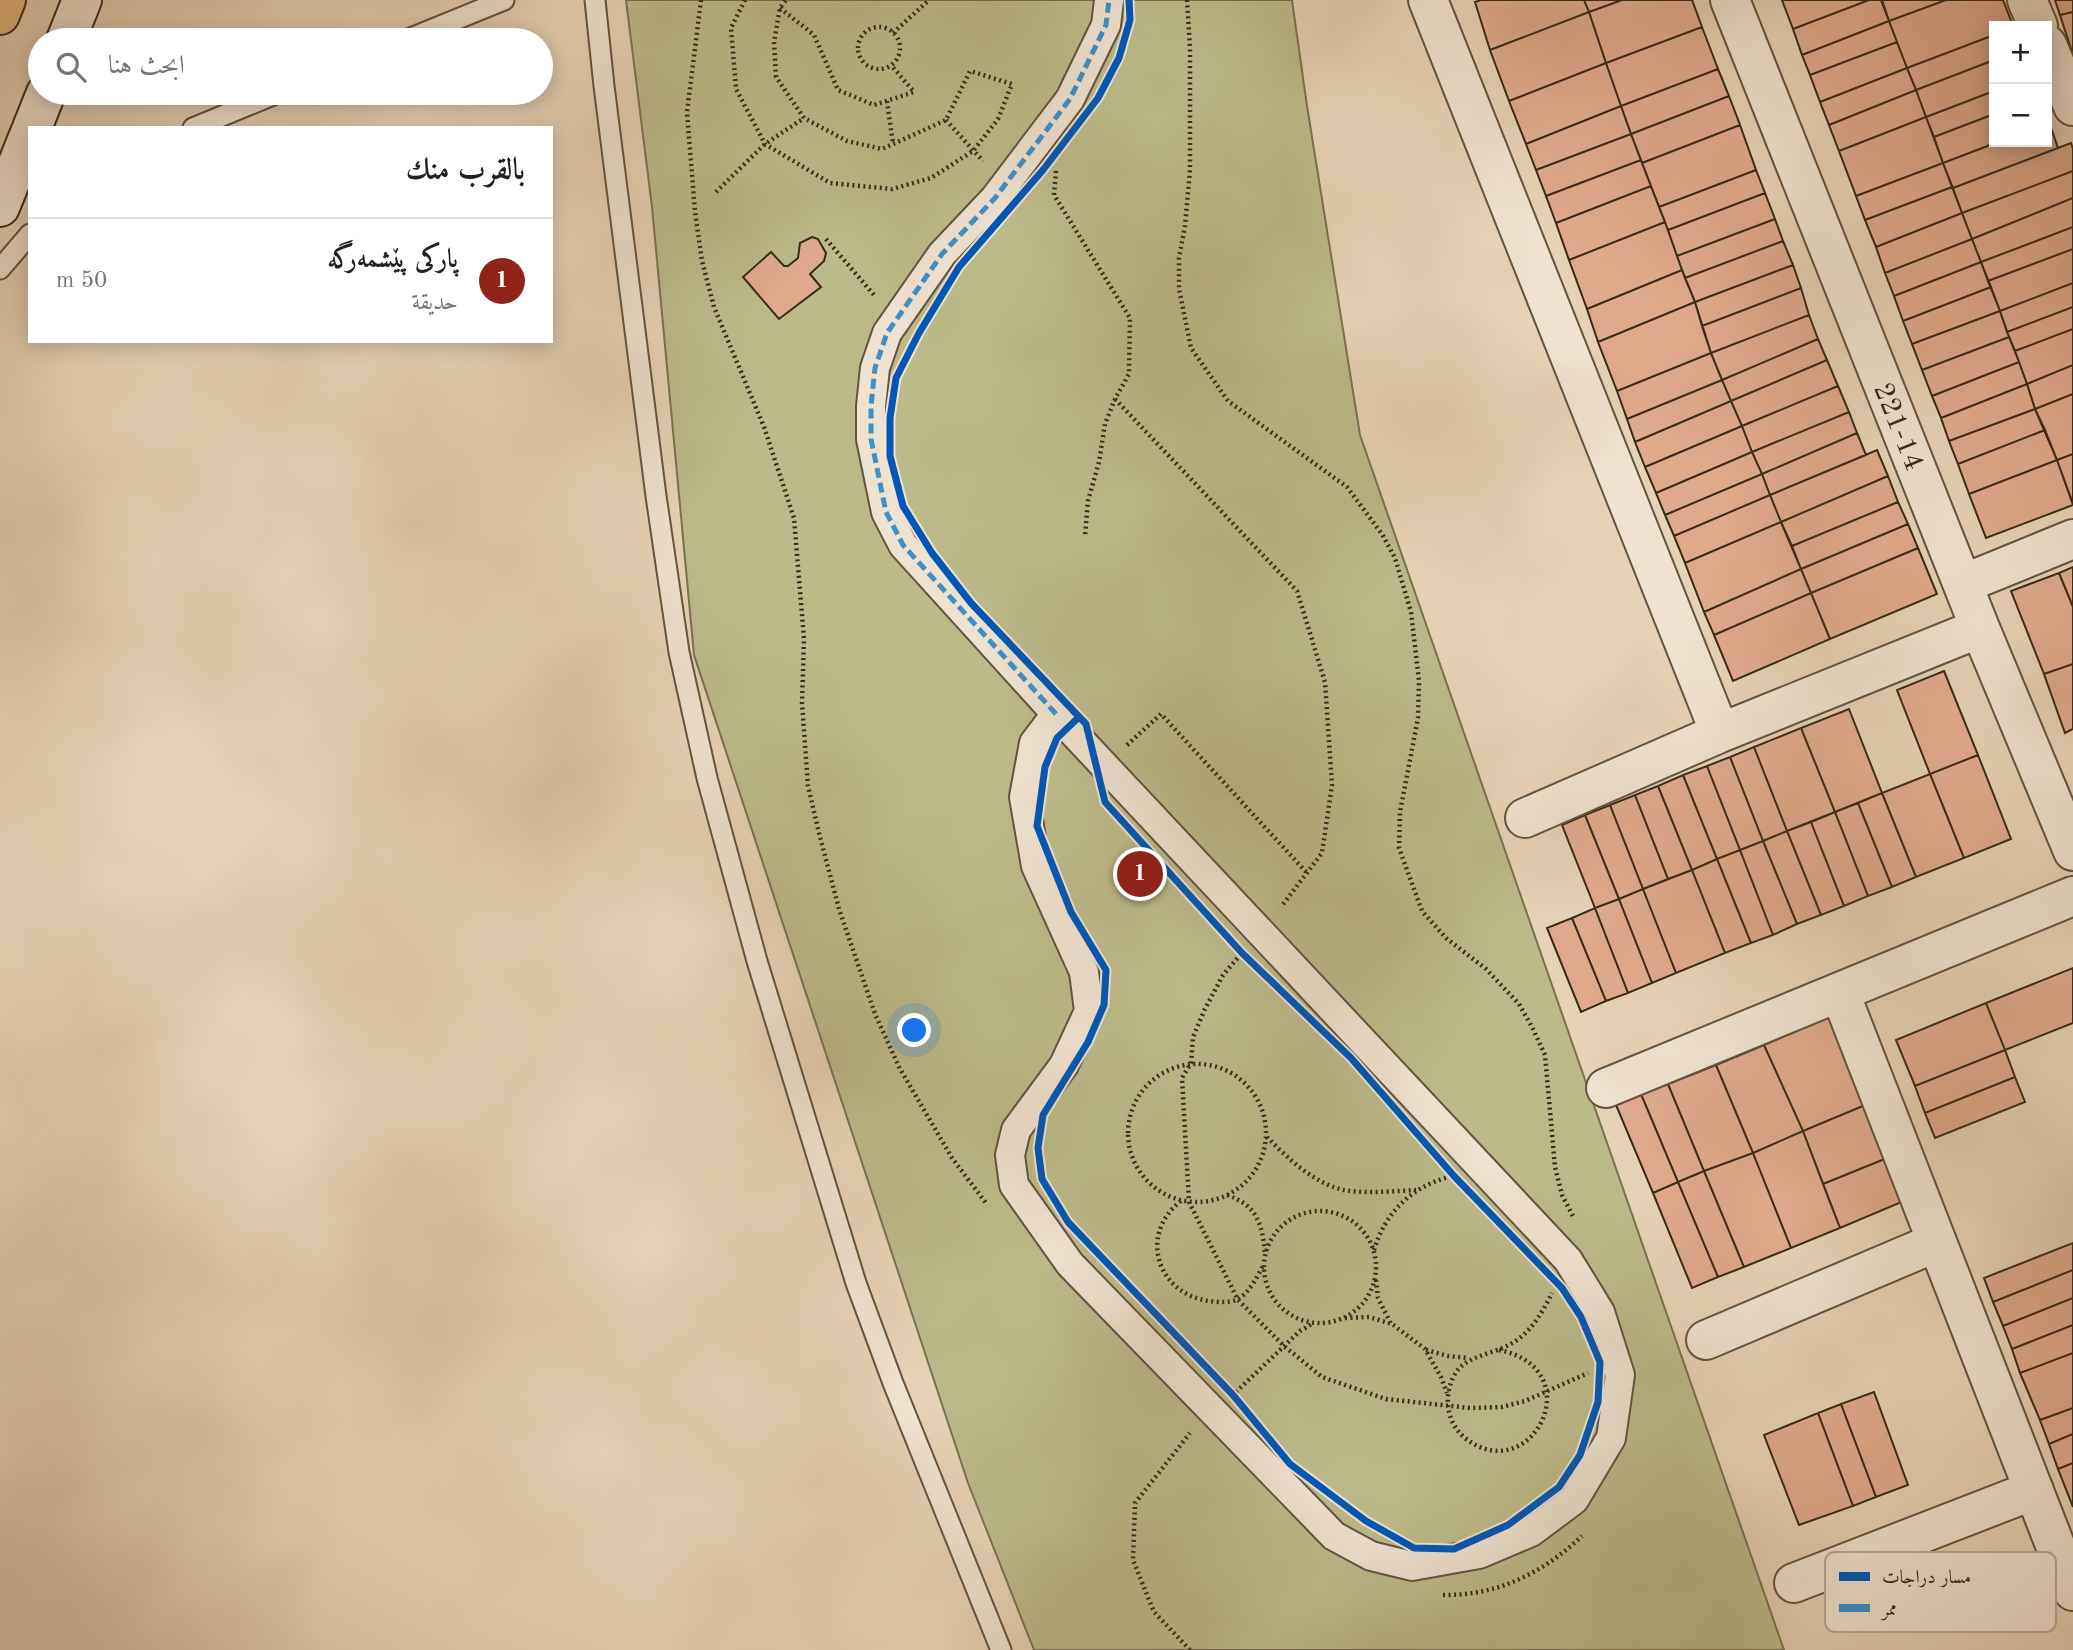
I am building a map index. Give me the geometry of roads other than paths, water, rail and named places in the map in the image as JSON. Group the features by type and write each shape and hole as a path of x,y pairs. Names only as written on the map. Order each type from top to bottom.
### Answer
{"highway":[{"path":"0,15 6,0"}],"street":[{"path":"71,28 82,0"},
{"path":"1056,714 1034,743 1024,797 1036,866 1084,972 1089,1011 1064,1065 1016,1130 1010,1155 1014,1185 1070,1264 1223,1403 1334,1536 1371,1556 1412,1566 1479,1554 1531,1532 1574,1500 1611,1438 1620,1375 1600,1312 1568,1260 1056,714 903,545 886,512 871,439 871,406 875,368 887,332 942,254 1005,186 1070,99 1106,26 1109,0"},
{"path":"1428,0 1720,733"},
{"name":"221-14","path":"1730,0 1980,628 2069,829"},
{"path":"2027,0 2036,21"},
{"path":"2052,57 2073,106"},
{"path":"33,126 41,105"},
{"path":"0,207 28,138"},
{"path":"1963,584 2073,539"},
{"path":"1525,818 1720,733 1980,628"},
{"path":"1606,1088 2073,896"},
{"path":"1840,993 2073,1591"},
{"path":"1706,1340 1937,1242"},
{"path":"1876,1552 2034,1490"},
{"path":"1794,1584 1825,1572"}],"lane":[{"path":"435,28 504,0"},
{"path":"595,0 656,496 679,652 701,752 757,961 856,1283 893,1383 1001,1650"},
{"path":"198,126 249,105"},
{"path":"0,269 28,236"}],"place":[{"name":"پارکی پێشمەرگە","path":"1140,874"}]}
